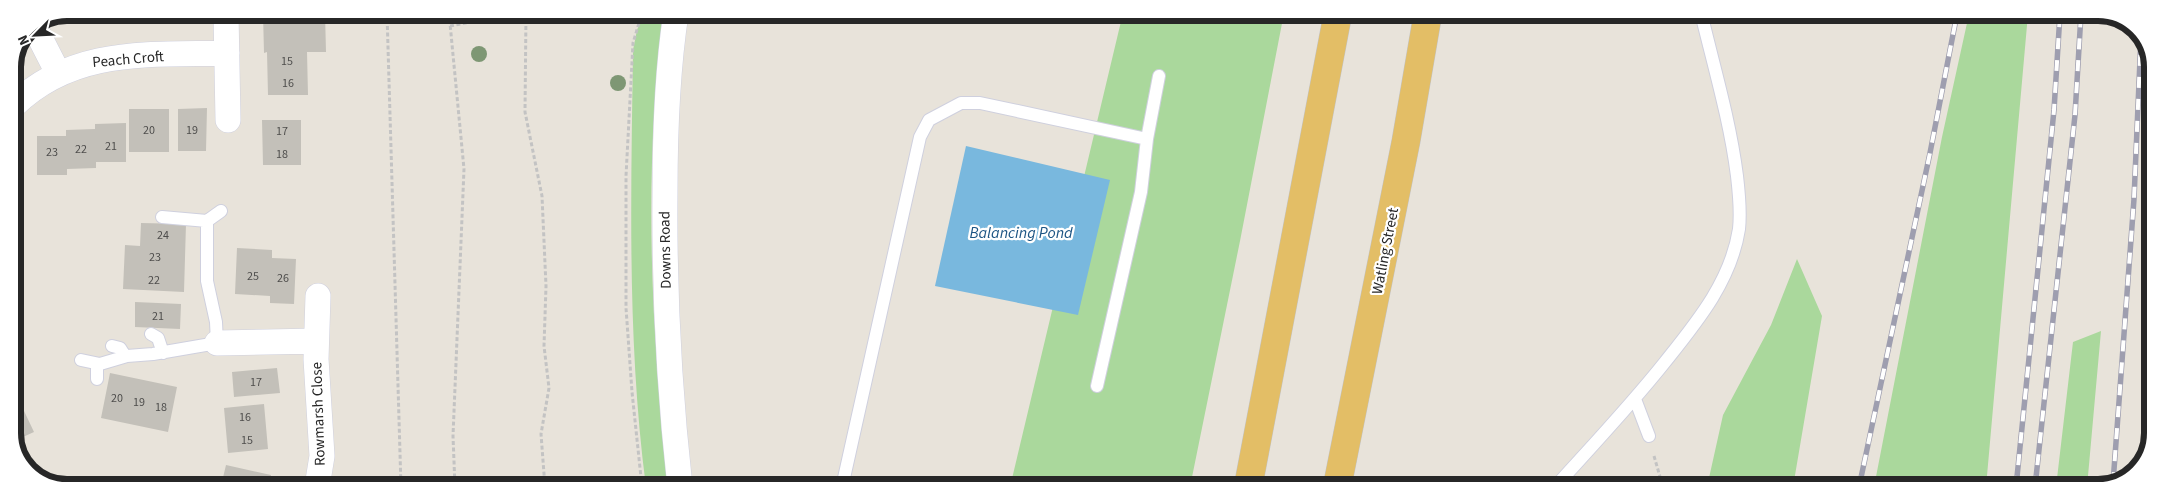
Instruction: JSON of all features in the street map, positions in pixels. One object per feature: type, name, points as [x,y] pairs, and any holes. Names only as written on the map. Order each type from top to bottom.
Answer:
[{"type":"highway","points":[[1250,479],[1336,21]]},
{"type":"highway","name":"Watling Street","points":[[1339,479],[1406,141],[1427,21]]},
{"type":"street","points":[[226,21],[228,120]]},
{"type":"street","name":"Downs Road","points":[[675,21],[666,105],[664,230],[668,357],[679,479]]},
{"type":"street","points":[[38,33],[58,73]]},
{"type":"street","name":"Peach Croft","points":[[21,99],[38,85],[58,73],[83,63],[114,57],[227,53]]},
{"type":"street","name":"Rowmarsh Close","points":[[318,296],[316,341],[322,456],[318,479]]},
{"type":"street","name":"Rowmarsh Close","points":[[217,343],[316,341]]},
{"type":"lane","points":[[1562,479],[1635,400],[1688,332],[1714,297],[1730,262],[1739,228],[1739,196],[1733,147],[1703,21]]},
{"type":"lane","points":[[1097,386],[1141,192],[1146,139],[1159,76]]},
{"type":"lane","points":[[844,479],[920,137],[929,120],[961,103],[980,103],[1146,139]]},
{"type":"lane","points":[[162,217],[207,221],[222,211]]},
{"type":"lane","points":[[82,360],[97,364],[125,356],[162,353],[217,343],[216,322],[207,281],[207,221]]},
{"type":"lane","points":[[151,334],[158,338],[162,353]]},
{"type":"lane","points":[[112,346],[120,348],[125,356]]},
{"type":"lane","points":[[97,364],[97,379]]},
{"type":"lane","points":[[1635,400],[1648,436]]},
{"type":"path","points":[[387,21],[401,479]]},
{"type":"path","points":[[450,21],[464,169],[453,436],[455,479]]},
{"type":"path","points":[[450,26],[475,21]]},
{"type":"path","points":[[526,21],[525,112],[542,196],[546,286],[544,346],[549,388],[541,434],[544,479]]},
{"type":"path","points":[[640,21],[633,43],[626,176],[626,308],[641,479]]},
{"type":"path","points":[[1648,436],[1661,479]]},
{"type":"green space","points":[[641,21],[664,21],[653,131],[651,190],[654,309],[668,479],[645,479],[636,378],[633,323],[632,159],[633,50]]},
{"type":"green space","points":[[1121,21],[1282,21],[1192,479],[1012,479]]},
{"type":"green space","points":[[1967,21],[2027,21],[1987,479],[1876,479],[1942,137]]},
{"type":"green space","points":[[1797,259],[1822,316],[1794,479],[1709,479],[1723,415],[1771,325]]},
{"type":"green space","points":[[2101,331],[2088,479],[2057,479],[2073,342]]},
{"type":"water","name":"Balancing Pond","points":[[966,146],[1110,180],[1078,315],[935,286]]},
{"type":"building","points":[[263,21],[325,21],[326,52],[307,52],[308,95],[268,95],[267,52],[264,53]]},
{"type":"building","points":[[207,108],[206,151],[178,151],[178,109]]},
{"type":"building","points":[[129,109],[169,109],[169,152],[129,152]]},
{"type":"building","points":[[262,120],[301,120],[301,165],[263,165]]},
{"type":"building","points":[[126,123],[126,162],[96,162],[96,168],[67,169],[67,175],[37,175],[37,136],[66,136],[66,130],[95,129],[95,124]]},
{"type":"building","points":[[141,223],[186,224],[184,292],[123,289],[125,245],[140,246]]},
{"type":"building","points":[[237,248],[272,250],[272,258],[296,259],[294,304],[270,303],[270,296],[235,294]]},
{"type":"building","points":[[135,302],[181,304],[180,329],[135,327]]},
{"type":"building","points":[[277,368],[280,393],[234,397],[232,372]]},
{"type":"building","points":[[110,373],[177,387],[168,432],[101,418]]},
{"type":"building","points":[[264,404],[268,449],[228,453],[224,408]]},
{"type":"building","points":[[21,405],[34,432],[21,438]]},
{"type":"building","points":[[226,465],[271,475],[270,479],[223,479]]},
{"type":"railway","points":[[1861,479],[1930,153],[1956,21]]},
{"type":"railway","points":[[2017,479],[2054,110],[2060,21]]},
{"type":"railway","points":[[2036,479],[2075,115],[2081,21]]},
{"type":"railway","points":[[2114,476],[2134,199],[2140,50]]}]
